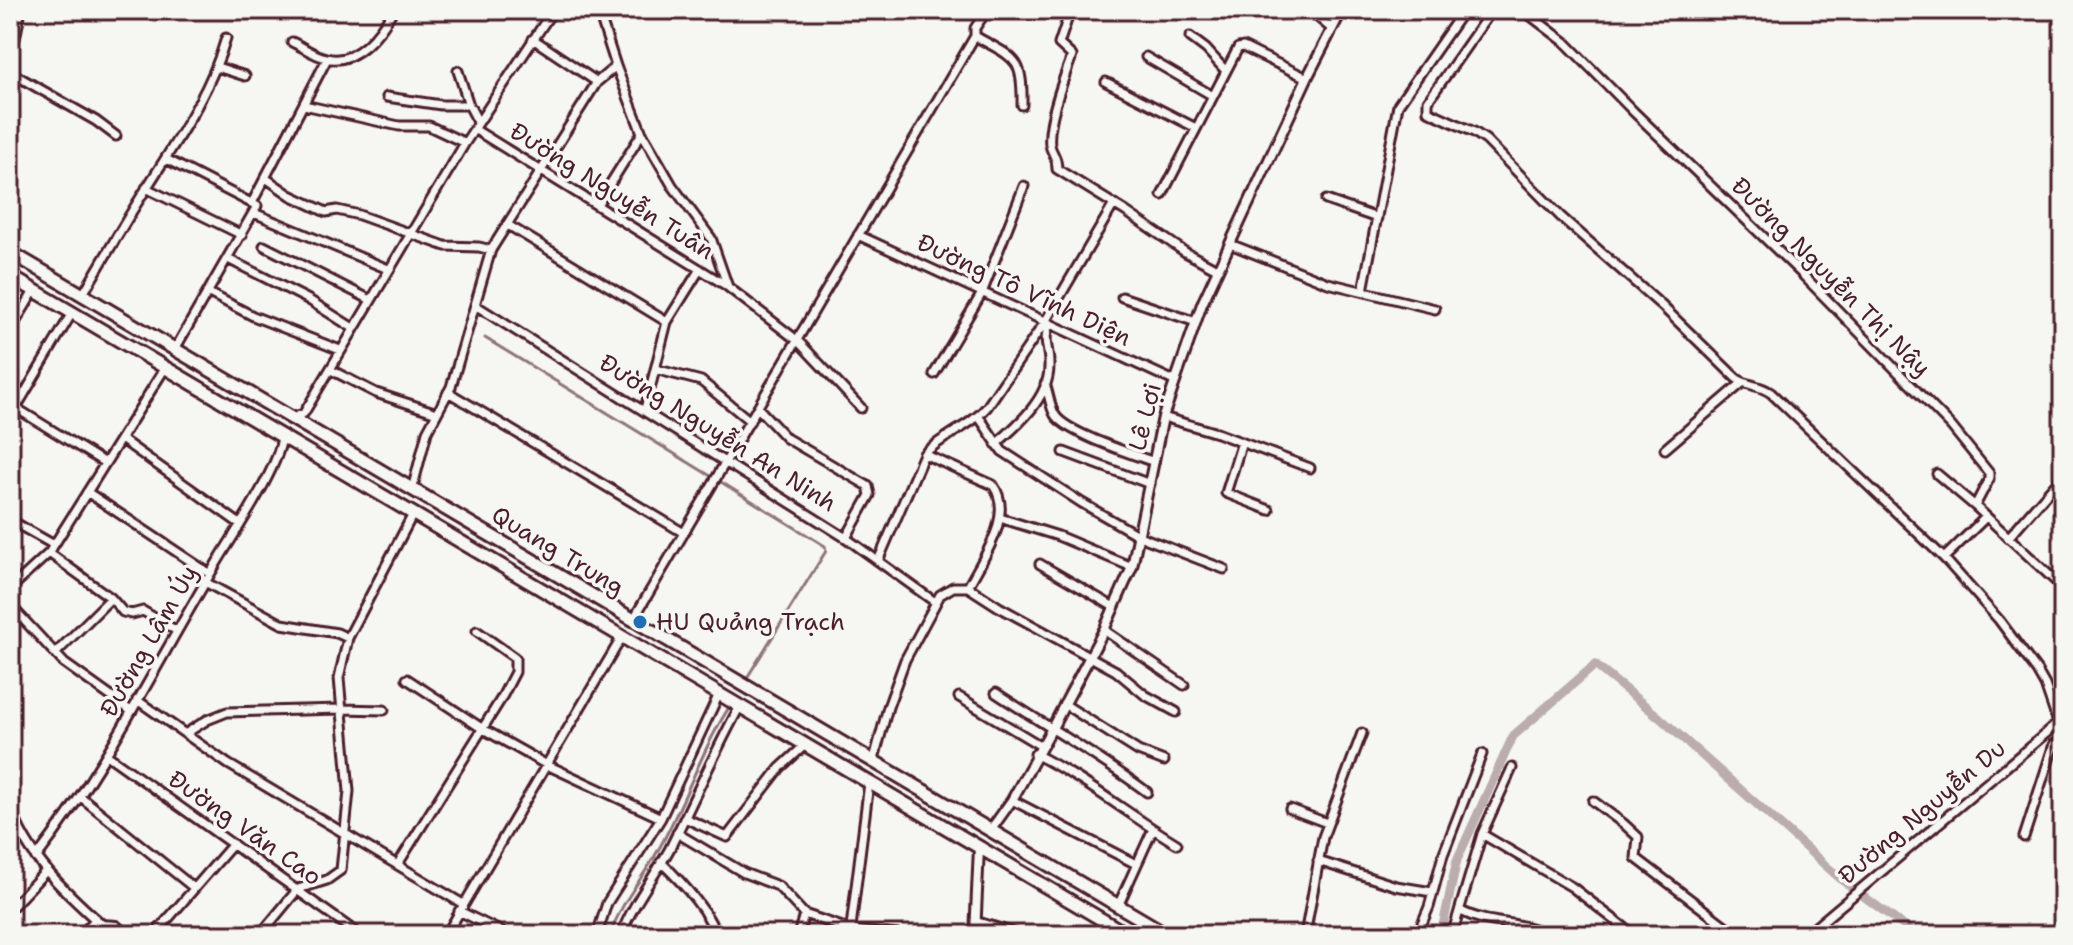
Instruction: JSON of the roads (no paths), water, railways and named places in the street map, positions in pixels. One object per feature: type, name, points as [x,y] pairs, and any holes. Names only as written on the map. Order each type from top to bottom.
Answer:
[{"type":"highway","name":"Quang Trung","points":[[10,252],[1168,935]]},
{"type":"highway","name":"Quang Trung","points":[[10,276],[1128,935]]},
{"type":"highway","points":[[72,313],[83,294]]},
{"type":"highway","points":[[282,436],[292,419]]},
{"type":"highway","points":[[622,637],[633,620]]},
{"type":"highway","points":[[716,692],[723,673]]},
{"type":"highway","points":[[756,716],[767,699]]},
{"type":"highway","points":[[805,745],[815,728]]},
{"type":"highway","points":[[979,848],[990,831]]},
{"type":"street","points":[[10,63],[21,10]]},
{"type":"street","points":[[292,42],[327,59],[348,56],[365,48],[393,10]]},
{"type":"street","points":[[292,419],[304,413],[409,233],[553,10]]},
{"type":"street","points":[[598,10],[642,133],[672,185],[711,238],[728,287]]},
{"type":"street","points":[[633,620],[975,36],[975,28],[987,10]]},
{"type":"street","points":[[1056,10],[1068,17],[1059,44],[1072,56],[1058,98],[1051,147],[1059,172],[1217,269]]},
{"type":"street","points":[[1309,10],[1332,29]]},
{"type":"street","name":"Lê Lợi","points":[[990,831],[1012,800],[1051,730],[1104,630],[1132,567],[1163,417],[1196,322],[1217,269],[1342,10]]},
{"type":"street","points":[[1363,291],[1398,105],[1464,10]]},
{"type":"street","points":[[1492,10],[1428,101],[1428,111],[1486,140],[1561,217],[1673,316],[1742,383],[1758,385],[1771,393],[1944,558],[1999,620],[2033,665],[2060,721]]},
{"type":"street","name":"Đường Nguyễn Thị Nậy","points":[[1523,10],[1565,42],[1801,273],[1951,426],[1989,473],[1975,506]]},
{"type":"street","points":[[975,36],[1016,61],[1023,78],[1022,105]]},
{"type":"street","points":[[1190,37],[1225,70]]},
{"type":"street","points":[[83,294],[166,159],[217,67],[226,38]]},
{"type":"street","points":[[533,39],[597,82]]},
{"type":"street","points":[[1162,195],[1225,70],[1240,47],[1307,78]]},
{"type":"street","points":[[1146,57],[1213,96]]},
{"type":"street","points":[[252,203],[327,59]]},
{"type":"street","points":[[412,490],[427,432],[448,392],[491,250],[597,82],[616,66]]},
{"type":"street","points":[[217,67],[245,76]]},
{"type":"street","points":[[458,71],[476,126]]},
{"type":"street","points":[[10,72],[96,121],[116,136]]},
{"type":"street","points":[[1106,82],[1196,128]]},
{"type":"street","points":[[387,97],[441,105],[469,105]]},
{"type":"street","points":[[304,105],[399,126],[429,126],[465,143]]},
{"type":"street","name":"Đường Nguyễn Tuân","points":[[476,126],[539,170],[728,287],[798,341],[861,408]]},
{"type":"street","points":[[597,205],[642,133]]},
{"type":"street","points":[[166,159],[257,206],[175,349]]},
{"type":"street","points":[[267,179],[290,195],[326,212],[348,212],[445,246],[491,250]]},
{"type":"street","points":[[934,374],[982,293],[1024,186]]},
{"type":"street","points":[[146,188],[242,235]]},
{"type":"street","points":[[1326,200],[1377,218]]},
{"type":"street","points":[[878,561],[924,454],[937,442],[979,417],[1047,323],[1114,204]]},
{"type":"street","points":[[254,213],[388,269]]},
{"type":"street","points":[[508,225],[667,322]]},
{"type":"street","name":"Đường Tô Vĩnh Diện","points":[[858,235],[1174,381]]},
{"type":"street","points":[[1230,244],[1311,277],[1435,309]]},
{"type":"street","points":[[264,246],[371,300]]},
{"type":"street","points":[[228,259],[309,300],[353,328]]},
{"type":"street","points":[[645,409],[667,322],[700,269]]},
{"type":"street","points":[[10,331],[34,291]]},
{"type":"street","points":[[207,292],[253,316],[340,350]]},
{"type":"street","points":[[1122,297],[1196,322]]},
{"type":"street","name":"Đường Nguyễn An Ninh","points":[[475,305],[846,538],[935,602]]},
{"type":"street","points":[[10,418],[72,313]]},
{"type":"street","points":[[996,444],[1029,411],[1045,384],[1050,365],[1044,339],[1047,323]]},
{"type":"street","points":[[10,589],[51,549],[165,368]]},
{"type":"street","points":[[655,369],[701,381],[750,421]]},
{"type":"street","points":[[331,370],[376,393],[437,413]]},
{"type":"street","points":[[1665,449],[1742,383]]},
{"type":"street","points":[[1045,384],[1054,415],[1063,423],[1101,442],[1154,462]]},
{"type":"street","points":[[448,392],[684,533]]},
{"type":"street","points":[[16,408],[105,463]]},
{"type":"street","points":[[758,408],[786,438],[868,486],[870,495],[846,538]]},
{"type":"street","points":[[979,417],[996,444],[1011,458],[1139,536],[1224,569]]},
{"type":"street","points":[[1163,417],[1310,468]]},
{"type":"street","name":"Đường Lâm Úy","points":[[36,858],[81,797],[107,755],[281,450],[282,436]]},
{"type":"street","points":[[121,439],[240,524]]},
{"type":"street","points":[[1242,442],[1226,493],[1269,510]]},
{"type":"street","points":[[1064,452],[1150,484]]},
{"type":"street","points":[[924,454],[993,485],[998,492],[1000,518],[968,587]]},
{"type":"street","points":[[1937,474],[2063,588]]},
{"type":"street","points":[[2008,538],[2063,475]]},
{"type":"street","points":[[87,492],[207,578],[282,624],[337,633],[348,638]]},
{"type":"street","points":[[264,934],[298,889],[338,874],[343,865],[349,791],[339,678],[348,638],[413,514]]},
{"type":"street","points":[[1944,558],[1986,517]]},
{"type":"street","points":[[1000,518],[1045,531],[1132,567]]},
{"type":"street","points":[[10,520],[51,549],[111,598],[123,612],[132,614],[143,611],[177,631]]},
{"type":"street","points":[[1040,564],[1114,607]]},
{"type":"street","points":[[873,763],[901,667],[935,602],[947,589],[968,587],[1116,671],[1158,704],[1176,712]]},
{"type":"street","points":[[56,653],[111,598]]},
{"type":"street","points":[[10,605],[64,663],[131,711]]},
{"type":"street","points":[[1104,630],[1184,685]]},
{"type":"street","points":[[398,864],[515,672],[515,658],[477,631]]},
{"type":"street","points":[[446,935],[622,637]]},
{"type":"street","points":[[407,679],[483,729],[547,765],[661,818]]},
{"type":"street","points":[[597,935],[613,893],[661,818],[716,692]]},
{"type":"street","points":[[996,693],[1051,730],[1090,751],[1147,792]]},
{"type":"street","points":[[959,697],[1177,844]]},
{"type":"street","points":[[137,700],[228,764],[398,864],[461,908],[508,935]]},
{"type":"street","points":[[1064,704],[1138,751],[1164,761]]},
{"type":"street","points":[[621,935],[633,905],[677,833],[700,781],[740,706]]},
{"type":"street","points":[[185,734],[227,712],[384,710]]},
{"type":"street","name":"Đường Nguyễn Du","points":[[1806,935],[2060,721]]},
{"type":"street","points":[[1305,935],[1327,823],[1362,733]]},
{"type":"street","points":[[2045,735],[2063,750]]},
{"type":"street","points":[[2024,837],[2054,744]]},
{"type":"street","points":[[685,818],[727,837],[780,768],[805,745]]},
{"type":"street","points":[[1417,935],[1482,754]]},
{"type":"street","name":"Đường Văn Cao","points":[[107,755],[298,889],[354,933]]},
{"type":"street","points":[[1452,935],[1482,834],[1512,768]]},
{"type":"street","points":[[851,932],[869,783]]},
{"type":"street","points":[[81,797],[194,888]]},
{"type":"street","points":[[1012,800],[1136,864]]},
{"type":"street","points":[[1593,801],[1638,837],[1636,858],[1737,935]]},
{"type":"street","points":[[10,807],[36,858],[64,891],[99,922],[104,935]]},
{"type":"street","points":[[1290,809],[1327,823]]},
{"type":"street","points":[[1118,906],[1153,829]]},
{"type":"street","points":[[677,833],[744,873],[778,886],[804,914],[851,932],[898,935]]},
{"type":"street","points":[[1482,834],[1572,887],[1634,935]]},
{"type":"street","points":[[154,935],[233,844]]},
{"type":"street","points":[[975,935],[979,848]]},
{"type":"street","points":[[1318,861],[1396,886],[1432,892]]},
{"type":"street","points":[[661,862],[697,903],[717,935]]},
{"type":"street","points":[[10,909],[46,871]]},
{"type":"street","points":[[1461,911],[1485,921],[1531,926],[1549,935]]},
{"type":"street","points":[[798,935],[804,914]]},
{"type":"street","points":[[81,935],[99,922],[116,926],[126,935]]},
{"type":"street","points":[[978,922],[1021,935]]},
{"type":"street","points":[[657,935],[668,929]]},
{"type":"waterway","points":[[485,338],[709,475]]},
{"type":"waterway","points":[[721,482],[825,546],[826,551],[745,681]]},
{"type":"waterway","points":[[1441,935],[1457,860],[1513,736],[1595,665],[1659,717],[1843,881],[1916,935]]},
{"type":"waterway","points":[[610,935],[625,902],[666,836],[728,709]]},
{"type":"place","name":"HU Quảng Trạch","points":[[640,622]]}]
